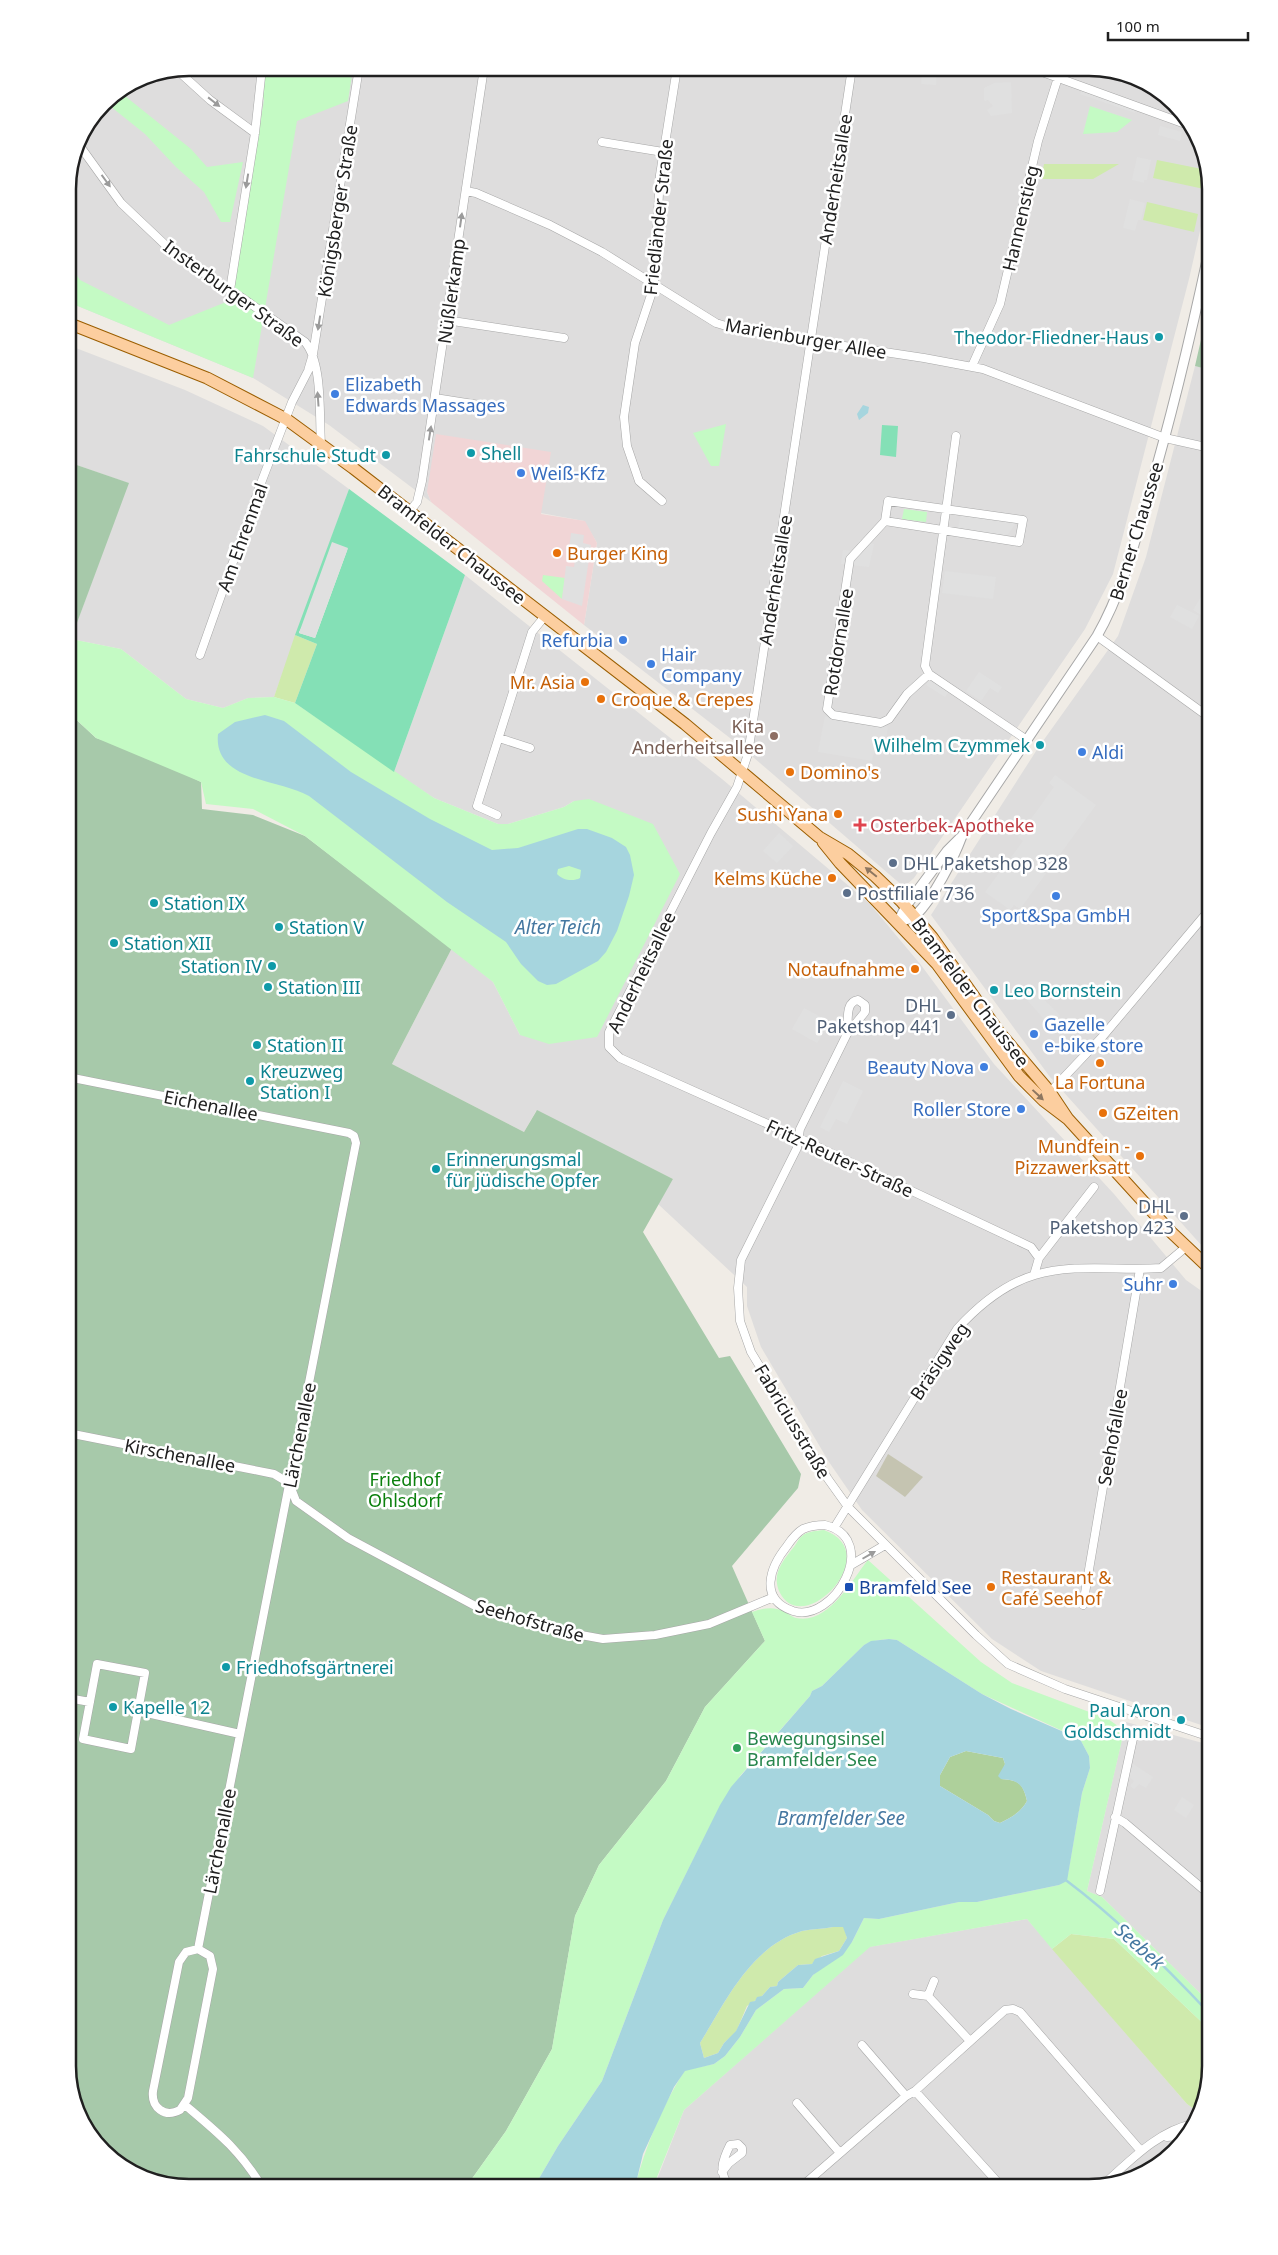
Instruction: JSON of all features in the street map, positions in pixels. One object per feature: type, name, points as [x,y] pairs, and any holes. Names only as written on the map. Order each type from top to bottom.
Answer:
[{"type":"main road","name":"Bramfelder Chaussee","points":[[76,326],[206,378],[286,419],[410,511],[685,724],[819,837],[848,854],[885,884],[915,917],[999,1032],[1050,1092],[1068,1118],[1202,1262]]},
{"type":"main road","name":"Bramfelder Chaussee","points":[[819,837],[840,863],[938,964],[1019,1076],[1043,1100],[1068,1118]]},
{"type":"street","points":[[184,76],[210,100],[255,133]]},
{"type":"street","points":[[230,290],[255,133],[261,76]]},
{"type":"street","name":"Königsberger Straße","points":[[286,419],[308,371],[313,354],[358,76]]},
{"type":"street","name":"Nüßlerkamp","points":[[410,511],[418,502],[422,481],[483,76]]},
{"type":"street","name":"Friedländer Straße","points":[[662,501],[639,481],[630,454],[625,426],[625,405],[633,350],[654,286],[658,196],[676,76]]},
{"type":"street","name":"Anderheitsallee","points":[[620,1058],[609,1048],[609,1032],[711,833],[737,787],[748,754],[851,76]]},
{"type":"street","points":[[1053,76],[1179,122]]},
{"type":"street","name":"Hannenstieg","points":[[972,366],[1000,304],[1038,141],[1058,78]]},
{"type":"street","points":[[602,142],[664,152]]},
{"type":"street","name":"Insterburger Straße","points":[[83,151],[121,203],[177,256],[305,342],[313,354]]},
{"type":"street","name":"Marienburger Allee","points":[[466,190],[577,238],[716,323],[739,330],[972,366],[1013,379],[1165,438],[1202,446]]},
{"type":"street","name":"Berner Chaussee","points":[[898,922],[906,906],[947,851],[962,836],[1097,636],[1123,583],[1165,438],[1202,280]]},
{"type":"street","points":[[446,320],[564,338]]},
{"type":"street","name":"Königsberger Straße","points":[[313,354],[321,444]]},
{"type":"street","points":[[435,398],[492,407]]},
{"type":"street","name":"Am Ehrenmal","points":[[200,655],[286,419]]},
{"type":"street","points":[[956,436],[925,666],[928,674],[1027,740]]},
{"type":"street","name":"Rotdornallee","points":[[885,521],[1019,542],[1023,520],[888,501],[885,521],[850,559],[827,709],[832,715],[881,723],[889,719],[907,694],[928,674]]},
{"type":"street","points":[[497,815],[477,806],[532,632],[545,616]]},
{"type":"street","points":[[1097,636],[1202,712]]},
{"type":"street","points":[[498,738],[530,748]]},
{"type":"street","name":"Berner Chaussee","points":[[915,917],[954,856],[962,836]]},
{"type":"street","points":[[898,922],[915,917]]},
{"type":"street","points":[[1050,1092],[1103,1036],[1202,918]]},
{"type":"street","name":"Fabriciusstraße","points":[[847,1034],[800,1129],[798,1148],[741,1260],[738,1288],[740,1321],[751,1352],[828,1480],[848,1507],[1008,1664],[1036,1678],[1100,1701],[1202,1733]]},
{"type":"street","name":"Fritz-Reuter-Straße","points":[[620,1058],[799,1138],[1032,1247],[1039,1258]]},
{"type":"street","name":"Eichenallee","points":[[76,1079],[349,1133],[354,1136]]},
{"type":"street","name":"Lärchenallee","points":[[198,1949],[356,1143],[354,1136]]},
{"type":"street","points":[[1034,1275],[1039,1258],[1094,1187]]},
{"type":"street","name":"Bräsigweg","points":[[834,1528],[957,1329],[979,1305],[1034,1275],[1067,1269],[1161,1268],[1186,1247]]},
{"type":"street","name":"Seehofallee","points":[[1083,1605],[1140,1269]]},
{"type":"street","name":"Kirschenallee","points":[[76,1434],[274,1474],[289,1483]]},
{"type":"street","name":"Seehofstraße","points":[[289,1483],[296,1501],[348,1538],[479,1608],[559,1631],[603,1638],[654,1636],[709,1624],[774,1597]]},
{"type":"street","points":[[825,1525],[834,1528],[849,1544],[852,1553],[848,1576],[827,1602],[813,1610],[795,1611],[780,1604],[774,1597],[770,1584],[773,1567],[794,1536],[802,1530],[813,1526],[825,1525]]},
{"type":"street","points":[[851,1565],[885,1545]]},
{"type":"street","points":[[97,1664],[145,1673],[131,1749],[83,1740],[90,1702],[97,1664]]},
{"type":"street","points":[[76,1699],[90,1702]]},
{"type":"street","points":[[138,1711],[240,1734]]},
{"type":"street","points":[[1100,1890],[1134,1734]]},
{"type":"street","points":[[1115,1817],[1125,1822],[1202,1888]]},
{"type":"street","points":[[198,1949],[210,1956],[213,1969],[185,2105],[177,2112],[168,2114],[158,2110],[152,2097],[179,1962],[186,1952],[198,1949]]},
{"type":"street","points":[[928,1996],[934,1981]]},
{"type":"street","points":[[913,1994],[928,1996],[970,2041]]},
{"type":"street","points":[[811,2179],[906,2096],[915,2091],[1005,2010],[1013,2009],[1020,2012],[1142,2151]]},
{"type":"street","points":[[862,2045],[906,2096]]},
{"type":"street","points":[[915,2091],[994,2179]]},
{"type":"street","points":[[797,2103],[840,2153]]},
{"type":"street","points":[[185,2105],[228,2141],[257,2179]]},
{"type":"street","points":[[1113,2177],[1160,2138],[1184,2126]]},
{"type":"street","points":[[1160,2138],[1178,2136]]},
{"type":"street","points":[[722,2172],[724,2179]]},
{"type":"shaded area","points":[[181,76],[1097,76],[1125,82],[1139,88],[1169,109],[1187,133],[1200,167],[1202,222],[1113,574],[1085,629],[914,878],[904,887],[739,745],[584,625],[597,543],[584,521],[427,492],[431,502],[329,425],[253,378],[76,305],[76,181],[85,146],[95,126],[109,109],[133,91],[160,80]]},
{"type":"shaded area","points":[[922,76],[937,76],[936,85],[921,84]]},
{"type":"shaded area","points":[[1011,82],[1012,113],[991,116],[987,110],[993,106],[988,100],[984,100],[984,88],[994,83]]},
{"type":"shaded area","points":[[1082,90],[1136,110],[1135,113],[1080,94]]},
{"type":"shaded area","points":[[1160,126],[1182,132],[1180,141],[1158,135]]},
{"type":"shaded area","points":[[1137,157],[1151,160],[1147,180],[1144,180],[1144,183],[1132,180]]},
{"type":"shaded area","points":[[1130,199],[1145,203],[1141,220],[1138,220],[1135,231],[1123,228]]},
{"type":"shaded area","points":[[76,348],[185,390],[263,426],[349,489],[274,697],[248,698],[223,708],[186,699],[121,649],[76,640],[76,625],[128,483],[76,465]]},
{"type":"shaded area","points":[[1195,366],[1202,368],[1202,1246],[1050,1077],[931,915],[1038,748],[1118,636],[1146,557]]},
{"type":"shaded area","points":[[436,434],[551,452],[541,514],[585,521],[597,543],[584,625],[431,502],[427,492]]},
{"type":"shaded area","points":[[961,514],[1016,523],[1006,537],[958,529]]},
{"type":"shaded area","points":[[571,533],[584,535],[583,543],[591,545],[582,606],[562,599],[566,566],[574,567],[576,551],[569,549]]},
{"type":"shaded area","points":[[859,540],[874,544],[869,567],[841,564],[843,550],[856,551]]},
{"type":"shaded area","points":[[332,542],[348,548],[315,638],[299,633]]},
{"type":"shaded area","points":[[945,571],[996,577],[993,599],[942,593]]},
{"type":"shaded area","points":[[465,575],[722,779],[869,903],[921,965],[994,1064],[1114,1194],[1186,1280],[1202,1291],[1202,1725],[1041,1671],[992,1639],[862,1510],[829,1462],[761,1347],[747,1306],[747,1287],[658,1204],[673,1179],[536,1111],[524,1132],[392,1064],[452,948],[493,982],[520,1035],[574,801],[564,807],[508,824],[498,824],[434,798],[394,772]]},
{"type":"shaded area","points":[[1202,595],[1202,616],[1193,610]]},
{"type":"shaded area","points":[[1177,605],[1199,616],[1192,629],[1170,617]]},
{"type":"shaded area","points":[[979,672],[1002,687],[998,693],[990,688],[981,701],[966,691]]},
{"type":"shaded area","points":[[930,679],[949,691],[945,697],[926,685]]},
{"type":"shaded area","points":[[825,716],[888,727],[883,755],[874,753],[872,761],[818,752]]},
{"type":"shaded area","points":[[1055,775],[1096,805],[1020,909],[1014,905],[1010,910],[985,892],[1023,841],[1018,837],[1054,787],[1049,783]]},
{"type":"shaded area","points":[[779,833],[793,846],[777,863],[763,851]]},
{"type":"shaded area","points":[[1036,992],[1060,1015],[1050,1026],[1028,1001]]},
{"type":"shaded area","points":[[804,1008],[830,1022],[817,1043],[792,1029]]},
{"type":"shaded area","points":[[843,1081],[863,1091],[847,1124],[836,1119],[829,1132],[820,1127]]},
{"type":"shaded area","points":[[888,1454],[923,1477],[905,1497],[876,1476]]},
{"type":"shaded area","points":[[1126,1722],[1202,1743],[1202,1995],[1102,1897],[1087,1891]]},
{"type":"shaded area","points":[[1133,1764],[1153,1777],[1146,1788],[1139,1784],[1134,1789],[1130,1786],[1134,1781],[1128,1776]]},
{"type":"shaded area","points":[[1182,1797],[1194,1805],[1186,1818],[1174,1810]]},
{"type":"shaded area","points":[[1027,1919],[1187,2104],[1193,2108],[1183,2129],[1169,2146],[1145,2164],[1118,2175],[1104,2178],[657,2179],[684,2110],[869,1947]]},
{"type":"green space","points":[[257,76],[352,76],[348,101],[297,121],[253,378],[76,305],[76,274],[80,280],[169,325],[231,300],[264,100]]},
{"type":"green space","points":[[125,96],[191,149],[207,167],[243,162],[230,222],[221,222],[204,192],[176,167],[145,134],[111,107]]},
{"type":"green space","points":[[1090,106],[1132,120],[1117,132],[1083,134]]},
{"type":"green space","points":[[1157,160],[1200,169],[1202,189],[1153,178]]},
{"type":"green space","points":[[1044,164],[1119,164],[1093,179],[1041,179]]},
{"type":"green space","points":[[1147,202],[1198,214],[1194,232],[1143,220]]},
{"type":"green space","points":[[1202,335],[1202,368],[1195,366]]},
{"type":"green space","points":[[726,424],[719,466],[711,466],[693,433]]},
{"type":"green space","points":[[882,425],[898,426],[896,457],[880,455]]},
{"type":"green space","points":[[76,465],[129,483],[76,626]]},
{"type":"green space","points":[[349,489],[465,575],[394,772],[295,703],[317,644],[295,635]],"holes":[[[348,548],[315,638],[299,632]]]},
{"type":"green space","points":[[904,509],[927,512],[926,522],[902,519]]},
{"type":"green space","points":[[543,575],[565,578],[562,599],[542,581]]},
{"type":"green space","points":[[295,635],[317,644],[295,703],[274,697]]},
{"type":"green space","points":[[76,640],[121,649],[186,699],[223,708],[248,698],[274,697],[295,703],[434,798],[498,824],[508,824],[564,807],[574,801],[589,799],[653,824],[680,874],[597,1037],[549,1044],[520,1035],[493,982],[305,836],[253,809],[206,804],[201,782],[96,738],[76,719]]},
{"type":"green space","name":"Friedhof Ohlsdorf","points":[[76,719],[96,738],[143,753],[201,782],[202,809],[253,815],[305,836],[452,948],[392,1064],[524,1132],[537,1110],[673,1179],[643,1232],[719,1358],[730,1356],[801,1474],[798,1488],[732,1566],[765,1641],[705,1707],[666,1781],[599,1865],[575,1916],[552,2049],[506,2131],[472,2179],[181,2179],[146,2170],[133,2164],[109,2146],[91,2122],[80,2095],[76,2066]]},
{"type":"green space","points":[[824,1530],[841,1541],[847,1556],[844,1572],[834,1587],[821,1599],[806,1606],[791,1604],[780,1593],[777,1580],[779,1569],[785,1558],[804,1534]]},
{"type":"green space","points":[[868,1560],[981,1662],[1012,1683],[1108,1719],[1118,1726],[1122,1740],[1087,1891],[1102,1897],[1202,1995],[1202,2022],[1114,1939],[1071,1934],[1052,1949],[1027,1919],[870,1947],[684,2110],[656,2179],[637,2179],[655,2127],[685,2070],[714,2064],[725,2056],[740,2037],[756,2010],[784,1989],[803,1988],[813,1975],[852,1942],[864,1918],[879,1919],[959,1902],[977,1902],[1059,1885],[1068,1874],[1082,1793],[1090,1768],[1089,1756],[1080,1739],[982,1694],[897,1640],[876,1641],[864,1645],[822,1686],[812,1691],[810,1696],[740,1776],[703,1840],[663,1920],[602,2081],[558,2146],[539,2179],[472,2179],[506,2131],[552,2049],[575,1916],[599,1865],[666,1781],[705,1707],[765,1641],[752,1612],[773,1608],[782,1610],[796,1618],[808,1618],[818,1615],[828,1608],[838,1600]]},
{"type":"green space","points":[[966,1751],[1003,1758],[1005,1764],[1001,1779],[1012,1780],[1024,1790],[1027,1801],[1022,1808],[1008,1819],[1000,1823],[994,1821],[988,1815],[940,1786],[940,1775],[950,1757]]},
{"type":"green space","points":[[844,1927],[847,1938],[839,1951],[822,1956],[812,1964],[798,1965],[778,1982],[777,1986],[770,1987],[762,1996],[747,2006],[736,2032],[724,2043],[718,2053],[704,2058],[700,2043],[730,1993],[754,1962],[784,1938],[802,1931]]},
{"type":"green space","points":[[1071,1934],[1114,1939],[1202,2022],[1201,2081],[1193,2108],[1187,2104],[1052,1949]]},
{"type":"water","points":[[863,405],[869,407],[868,413],[859,420],[857,414]]},
{"type":"water","name":"Alter Teich","points":[[265,715],[284,721],[351,772],[430,819],[492,850],[518,848],[578,829],[587,829],[612,838],[626,847],[630,855],[634,875],[617,931],[606,952],[598,961],[556,984],[547,985],[538,981],[521,964],[506,942],[447,902],[309,796],[297,790],[251,777],[226,762],[219,750],[218,734],[235,722]],"holes":[[[569,866],[581,870],[580,878],[574,880],[565,879],[557,874],[558,869]]]},
{"type":"water","name":"Bramfelder See","points":[[897,1640],[982,1694],[1011,1709],[1080,1739],[1089,1756],[1090,1768],[1082,1793],[1067,1881],[1059,1885],[977,1902],[959,1902],[879,1919],[864,1918],[843,1955],[813,1975],[803,1988],[784,1989],[756,2010],[740,2037],[725,2056],[714,2064],[685,2071],[674,2087],[643,2154],[637,2179],[539,2179],[558,2146],[602,2081],[663,1920],[720,1805],[731,1787],[810,1696],[812,1691],[822,1686],[864,1645],[871,1641]],"holes":[[[966,1751],[1003,1758],[1005,1764],[998,1776],[1001,1779],[1011,1780],[1019,1784],[1024,1790],[1027,1801],[1015,1814],[1000,1823],[940,1786],[940,1775],[950,1757]],[[843,1927],[847,1938],[839,1951],[815,1959],[812,1964],[798,1965],[778,1982],[777,1986],[770,1987],[762,1996],[750,2002],[736,2031],[724,2043],[718,2053],[704,2058],[700,2043],[730,1993],[754,1962],[784,1938],[802,1931]]]},
{"type":"waterway","name":"Seebek","points":[[1067,1881],[1142,1944],[1202,2006]]},
{"type":"place","name":"Theodor-Fliedner-Haus","points":[[1159,337]]},
{"type":"place","name":"Elizabeth Edwards Massages","points":[[335,394]]},
{"type":"place","name":"Shell","points":[[471,453]]},
{"type":"place","name":"Fahrschule Studt","points":[[386,455]]},
{"type":"place","name":"Weiß-Kfz","points":[[521,473]]},
{"type":"place","name":"Burger King","points":[[557,553]]},
{"type":"place","name":"Refurbia","points":[[623,640]]},
{"type":"place","name":"Hair Company","points":[[651,664]]},
{"type":"place","name":"Mr. Asia","points":[[585,682]]},
{"type":"place","name":"Croque & Crepes","points":[[601,699]]},
{"type":"place","name":"Kita Anderheitsallee","points":[[774,736]]},
{"type":"place","name":"Wilhelm Czymmek","points":[[1040,745]]},
{"type":"place","name":"Aldi","points":[[1082,752]]},
{"type":"place","name":"Domino's","points":[[790,772]]},
{"type":"place","name":"Sushi Yana","points":[[838,814]]},
{"type":"place","name":"Osterbek-Apotheke","points":[[860,825]]},
{"type":"place","name":"DHL Paketshop 328","points":[[893,863]]},
{"type":"place","name":"Kelms Küche","points":[[832,878]]},
{"type":"place","name":"Postfiliale 736","points":[[847,893]]},
{"type":"place","name":"Sport&Spa GmbH","points":[[1056,896]]},
{"type":"place","name":"Station IX","points":[[154,903]]},
{"type":"place","name":"Station V","points":[[279,927]]},
{"type":"place","name":"Station XII","points":[[114,943]]},
{"type":"place","name":"Station IV","points":[[272,966]]},
{"type":"place","name":"Notaufnahme","points":[[915,969]]},
{"type":"place","name":"Station III","points":[[268,987]]},
{"type":"place","name":"Leo Bornstein","points":[[994,990]]},
{"type":"place","name":"DHL Paketshop 441","points":[[951,1015]]},
{"type":"place","name":"Gazelle e-bike store","points":[[1034,1034]]},
{"type":"place","name":"Station II","points":[[257,1045]]},
{"type":"place","name":"La Fortuna","points":[[1100,1063]]},
{"type":"place","name":"Beauty Nova","points":[[984,1067]]},
{"type":"place","name":"Kreuzweg Station I","points":[[250,1081]]},
{"type":"place","name":"Roller Store","points":[[1021,1109]]},
{"type":"place","name":"GZeiten","points":[[1103,1113]]},
{"type":"place","name":"Mundfein - Pizzawerksatt","points":[[1140,1156]]},
{"type":"place","name":"Erinnerungsmal für jüdische Opfer","points":[[436,1169]]},
{"type":"place","name":"DHL Paketshop 423","points":[[1184,1216]]},
{"type":"place","name":"Suhr","points":[[1173,1284]]},
{"type":"place","name":"Bramfeld See","points":[[849,1587]]},
{"type":"place","name":"Restaurant & Café Seehof","points":[[991,1587]]},
{"type":"place","name":"Friedhofsgärtnerei","points":[[226,1667]]},
{"type":"place","name":"Kapelle 12","points":[[113,1707]]},
{"type":"place","name":"Paul Aron Goldschmidt","points":[[1181,1720]]},
{"type":"place","name":"Bewegungsinsel Bramfelder See","points":[[737,1748]]}]
